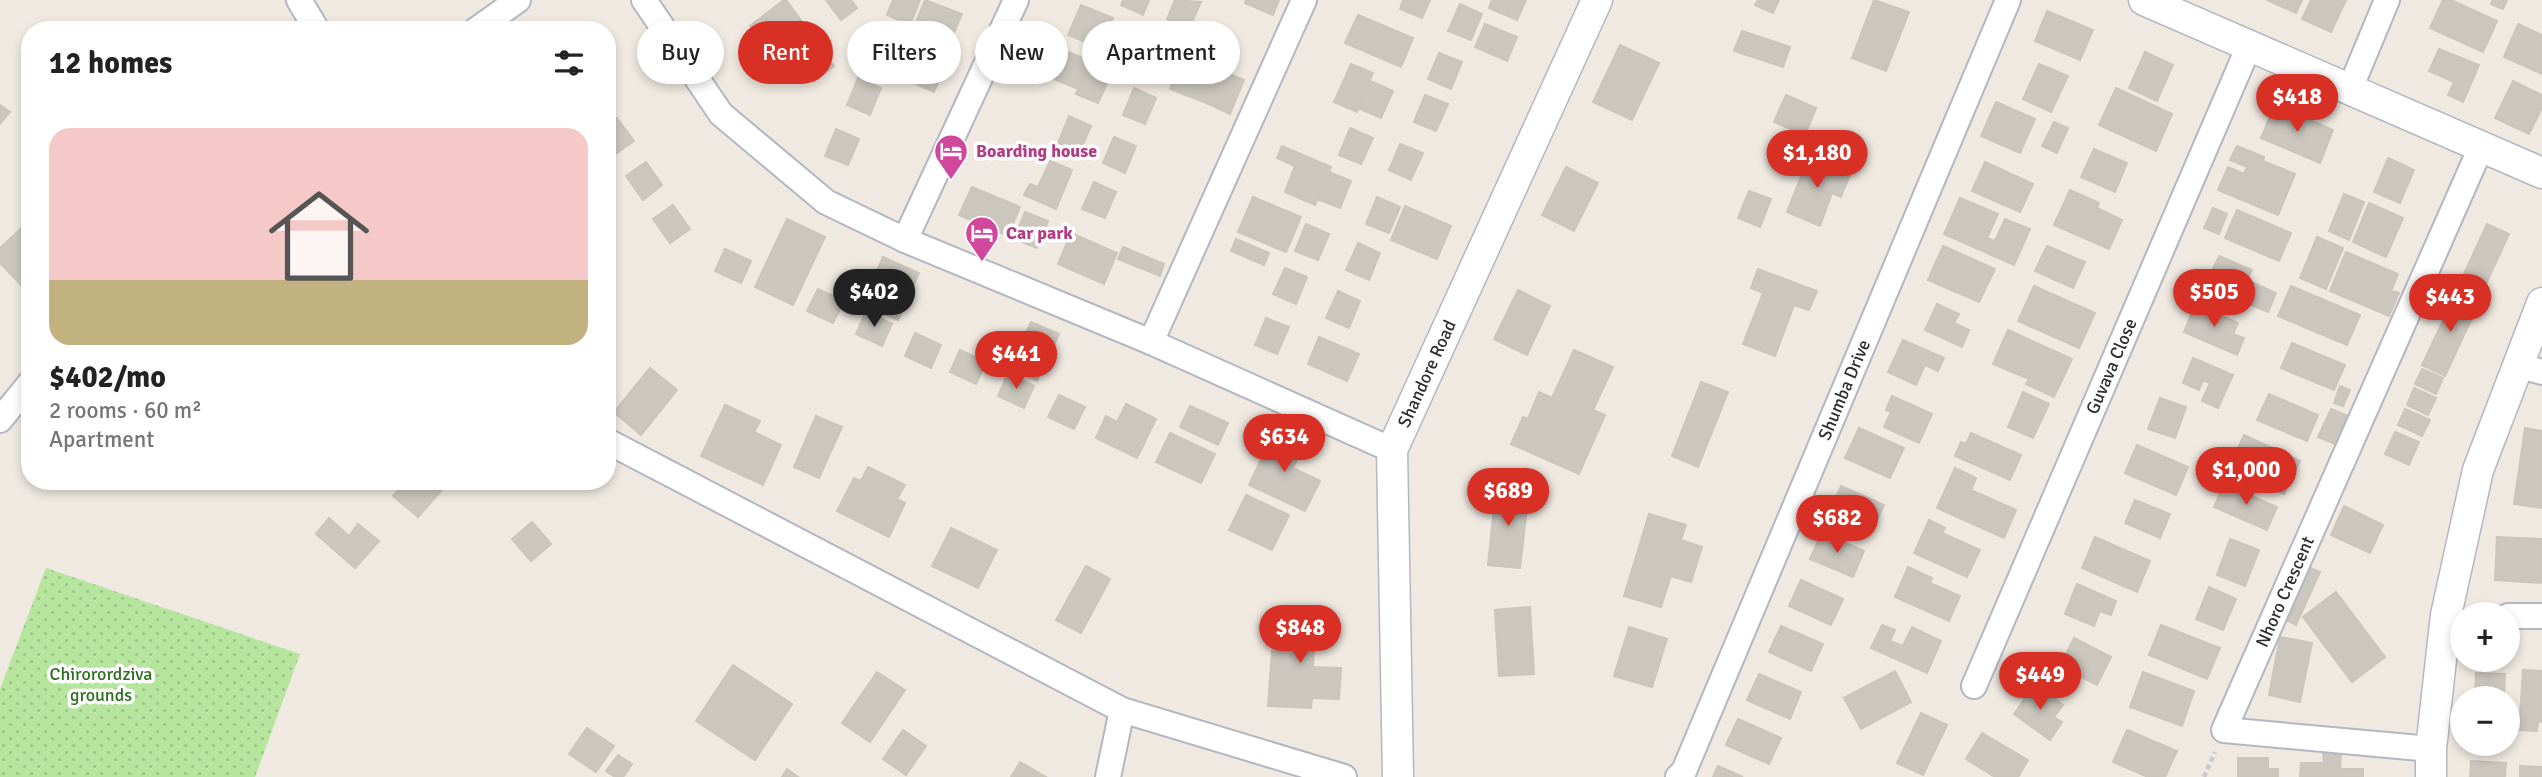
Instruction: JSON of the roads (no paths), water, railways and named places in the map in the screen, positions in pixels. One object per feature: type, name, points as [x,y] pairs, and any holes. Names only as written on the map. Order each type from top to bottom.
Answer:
[{"type":"street","points":[[299,0],[312,21]]},
{"type":"street","points":[[488,21],[518,0]]},
{"type":"street","points":[[644,0],[721,114],[826,202],[905,240],[1152,342],[1392,450]]},
{"type":"street","points":[[905,240],[1016,0]]},
{"type":"street","points":[[1152,342],[1304,0]]},
{"type":"street","name":"Shandore Road","points":[[1398,777],[1392,450],[1597,0]]},
{"type":"street","name":"Shumba Drive","points":[[1678,777],[1684,771],[2008,0]]},
{"type":"street","points":[[2144,0],[2542,173]]},
{"type":"street","points":[[2350,89],[2387,0]]},
{"type":"street","name":"Guvava Close","points":[[1974,686],[2249,46]]},
{"type":"street","name":"Nhoro Crescent","points":[[2431,763],[2224,730],[2481,147]]},
{"type":"street","points":[[2456,602],[2478,470],[2529,369],[2542,303]]},
{"type":"street","points":[[0,420],[21,394]]},
{"type":"street","points":[[616,446],[1122,710],[1344,777]]},
{"type":"street","points":[[2520,616],[2542,616]]},
{"type":"street","points":[[2431,763],[2450,641]]},
{"type":"street","points":[[1108,777],[1122,710]]},
{"type":"place","name":"Boarding house","points":[[951,181]]},
{"type":"place","name":"Car park","points":[[982,263]]},
{"type":"park label","name":"Chirorordziva grounds","points":[[101,684]]}]
